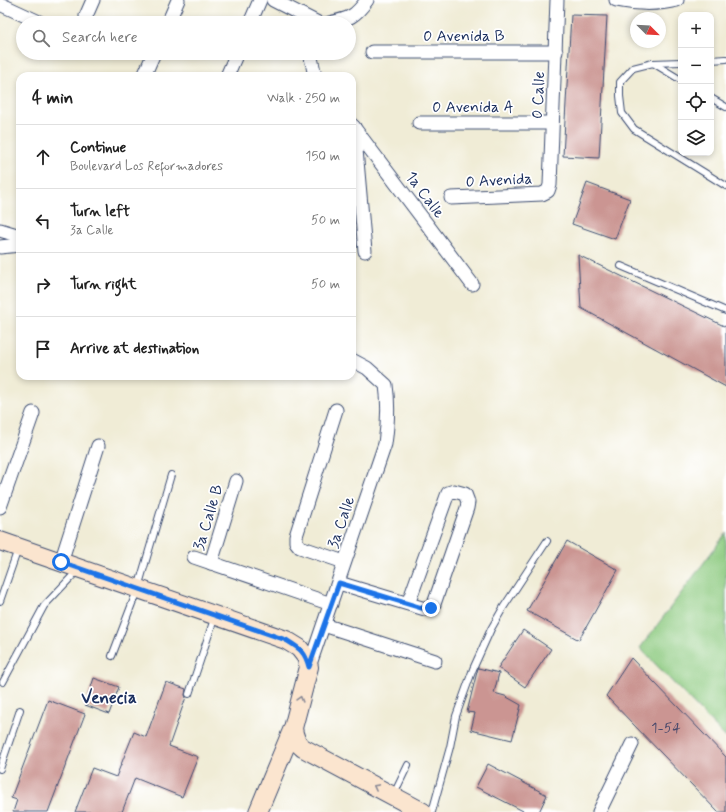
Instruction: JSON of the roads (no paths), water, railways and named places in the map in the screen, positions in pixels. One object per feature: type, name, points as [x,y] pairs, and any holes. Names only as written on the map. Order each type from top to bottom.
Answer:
[{"type":"main road","points":[[0,541],[286,640],[299,648],[306,657],[309,667],[293,728],[258,812]]},
{"type":"main road","points":[[293,728],[298,745],[423,812]]},
{"type":"main road","points":[[282,755],[290,751],[303,748]]},
{"type":"street","points":[[86,16],[93,0]]},
{"type":"street","points":[[171,16],[178,0]]},
{"type":"street","points":[[253,16],[260,0]]},
{"type":"street","points":[[273,0],[304,16]]},
{"type":"street","points":[[352,16],[358,13],[367,0]]},
{"type":"street","name":"0 Calle","points":[[548,191],[550,185],[557,0]]},
{"type":"street","points":[[616,0],[646,4],[666,3],[677,0]]},
{"type":"street","points":[[0,4],[26,16]]},
{"type":"street","name":"0 Avenida B","points":[[372,52],[556,52]]},
{"type":"street","points":[[146,72],[151,60]]},
{"type":"street","points":[[229,72],[234,60]]},
{"type":"street","points":[[312,60],[315,72]]},
{"type":"street","name":"0 Avenida A","points":[[419,123],[552,123]]},
{"type":"street","name":"1a Calle","points":[[356,130],[472,284]]},
{"type":"street","points":[[356,157],[365,251]]},
{"type":"street","name":"0 Avenida","points":[[451,198],[542,194],[548,191]]},
{"type":"street","points":[[0,230],[16,235]]},
{"type":"street","points":[[0,247],[16,245]]},
{"type":"street","name":"3a Calle","points":[[309,667],[339,583],[344,562],[385,444],[389,412],[386,385],[367,368],[356,362]]},
{"type":"street","points":[[336,410],[296,536],[296,542],[300,547],[344,562]]},
{"type":"street","points":[[0,507],[33,413]]},
{"type":"street","points":[[61,562],[98,446]]},
{"type":"street","name":"3a Calle B","points":[[211,563],[236,481]]},
{"type":"street","points":[[339,583],[408,604],[425,609],[431,608],[434,604],[467,508],[468,502],[465,494],[454,491],[448,493],[408,604]]},
{"type":"street","points":[[194,557],[331,604]]},
{"type":"street","points":[[324,625],[435,661]]},
{"type":"street","points":[[599,812],[632,744]]},
{"type":"lane","points":[[714,60],[726,59]]},
{"type":"lane","points":[[678,62],[653,63],[633,68],[620,82],[622,113],[634,129],[726,186]]},
{"type":"lane","points":[[653,63],[678,78]]},
{"type":"lane","points":[[714,100],[726,107]]},
{"type":"lane","points":[[621,266],[726,311]]},
{"type":"lane","points":[[112,656],[138,588],[171,475]]},
{"type":"lane","points":[[432,812],[450,747],[456,716],[473,669],[503,608],[547,541]]},
{"type":"lane","points":[[0,601],[18,547]]},
{"type":"lane","points":[[3,682],[44,606],[79,569]]},
{"type":"lane","points":[[189,694],[215,615]]},
{"type":"lane","points":[[0,769],[20,710]]},
{"type":"lane","points":[[393,796],[408,765]]},
{"type":"district","name":"Venecia","points":[[109,697]]}]
